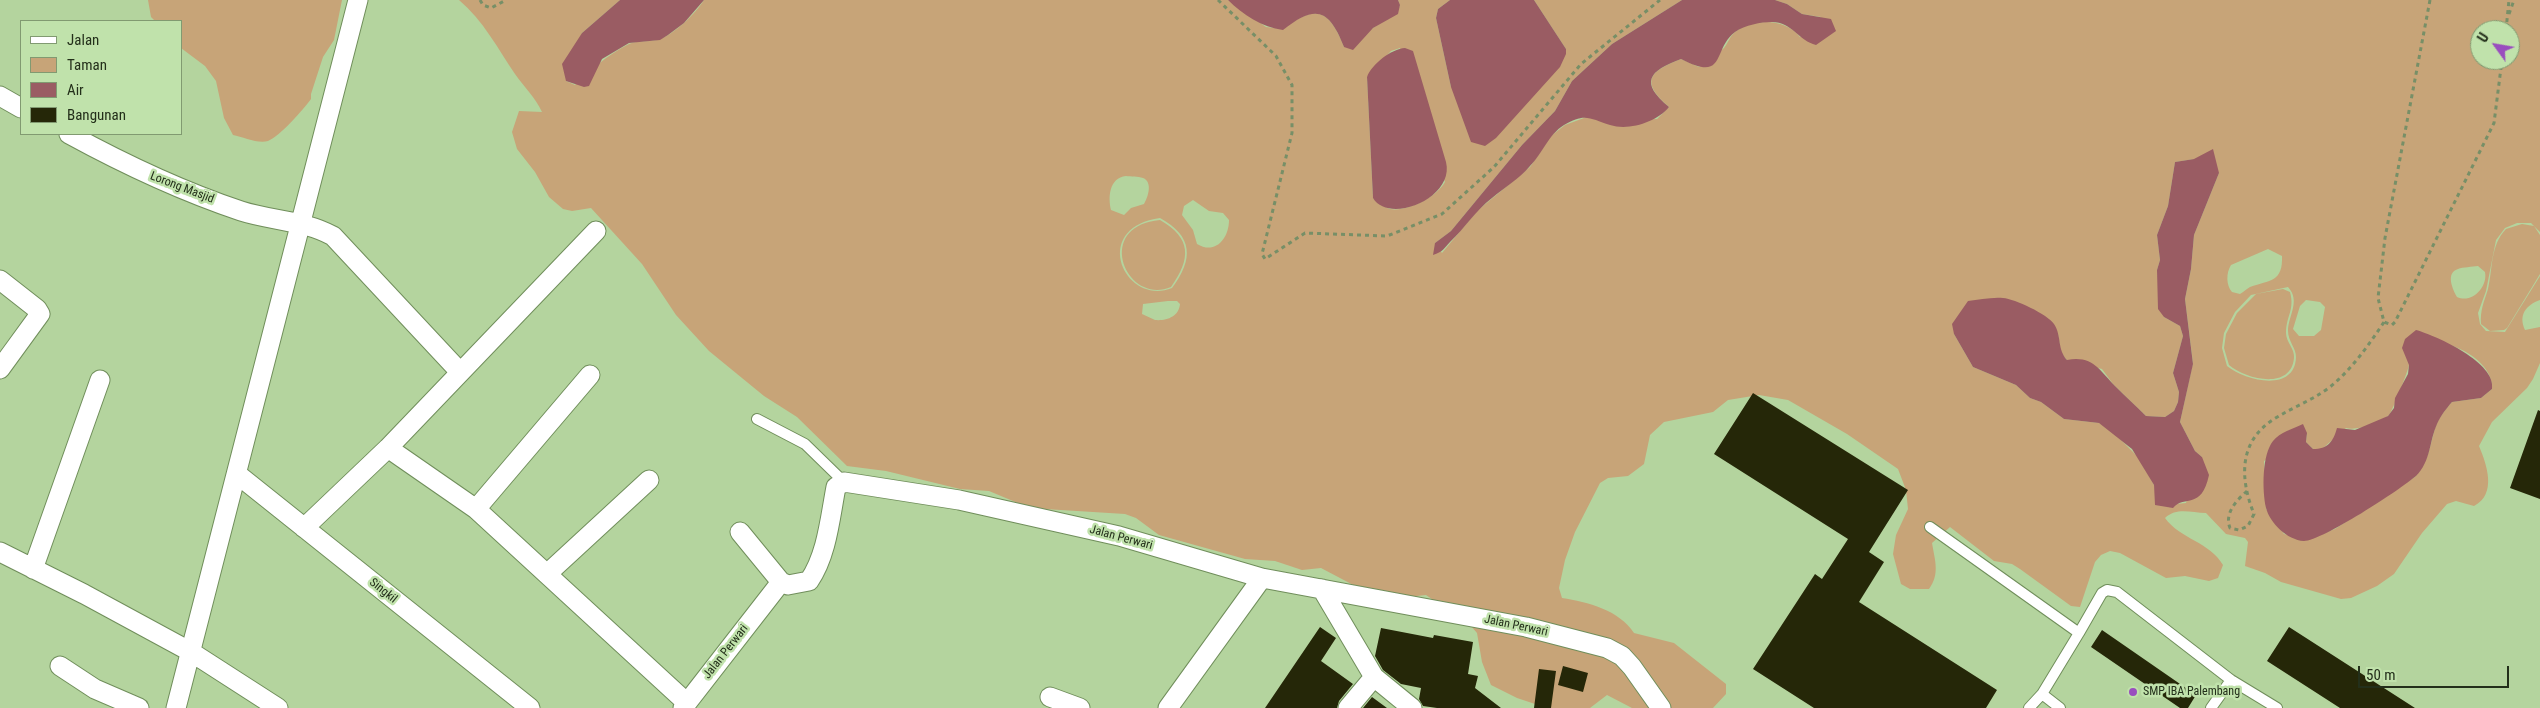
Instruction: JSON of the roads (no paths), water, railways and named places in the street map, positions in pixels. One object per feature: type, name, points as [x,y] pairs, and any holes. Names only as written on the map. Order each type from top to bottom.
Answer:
[{"type":"street","points":[[176,708],[358,0]]},
{"type":"street","points":[[0,96],[20,107]]},
{"type":"street","name":"Lorong Masjid","points":[[71,135],[130,167],[242,211],[317,227],[342,243],[460,372]]},
{"type":"street","points":[[304,528],[388,448],[596,231]]},
{"type":"street","points":[[0,280],[37,309],[40,314],[0,369]]},
{"type":"street","points":[[476,509],[590,375]]},
{"type":"street","points":[[34,569],[100,380]]},
{"type":"street","points":[[388,448],[476,509],[685,706]]},
{"type":"street","name":"Singkil","points":[[237,474],[530,708]]},
{"type":"street","points":[[547,574],[649,480]]},
{"type":"street","points":[[740,532],[781,582],[788,585],[806,582],[812,576],[828,529],[836,487],[844,482]]},
{"type":"street","name":"Jalan Perwari","points":[[844,482],[978,504],[1118,536],[1262,578],[1526,627],[1607,648],[1622,656],[1632,667],[1661,708]]},
{"type":"street","points":[[0,552],[191,652],[278,708]]},
{"type":"street","points":[[1168,708],[1262,578]]},
{"type":"street","name":"Jalan Perwari","points":[[685,706],[781,582]]},
{"type":"street","points":[[1322,589],[1374,678],[1412,708]]},
{"type":"street","points":[[60,666],[95,689],[139,708]]},
{"type":"street","points":[[1348,708],[1374,678]]},
{"type":"street","points":[[1050,697],[1080,708]]},
{"type":"lane","points":[[757,418],[805,444],[844,482]]},
{"type":"lane","points":[[1930,527],[2079,634]]},
{"type":"lane","points":[[2029,708],[2042,694],[2102,593],[2108,590],[2113,591],[2231,680],[2277,708]]},
{"type":"lane","points":[[2211,708],[2231,680]]},
{"type":"lane","points":[[2042,694],[2060,708]]},
{"type":"water","points":[[620,0],[704,0],[684,23],[660,40],[629,43],[602,59],[589,86],[584,87],[566,81],[562,64],[582,33]]},
{"type":"water","points":[[1228,0],[1398,0],[1400,5],[1398,14],[1373,28],[1353,50],[1344,47],[1333,25],[1327,18],[1320,15],[1304,16],[1283,30],[1253,20]]},
{"type":"water","points":[[1450,0],[1534,0],[1566,49],[1566,54],[1560,67],[1496,138],[1485,146],[1471,142],[1451,87],[1436,18],[1438,9]]},
{"type":"water","points":[[1682,0],[1775,0],[1787,4],[1802,14],[1831,19],[1836,31],[1816,45],[1805,40],[1785,25],[1772,22],[1758,23],[1743,27],[1735,32],[1723,47],[1717,61],[1712,65],[1706,67],[1681,59],[1661,68],[1655,73],[1651,84],[1654,91],[1669,107],[1664,112],[1650,121],[1634,126],[1617,127],[1588,118],[1577,119],[1564,125],[1558,129],[1526,171],[1486,203],[1443,250],[1433,255],[1435,243],[1451,231],[1522,145],[1555,111],[1572,81],[1612,44]]},
{"type":"water","points":[[1405,48],[1413,51],[1446,162],[1446,175],[1441,187],[1419,204],[1406,208],[1392,209],[1381,206],[1373,198],[1367,77],[1373,67],[1383,58],[1394,51]]},
{"type":"water","points":[[2213,149],[2219,173],[2194,235],[2191,269],[2185,299],[2193,364],[2180,422],[2195,451],[2202,457],[2209,475],[2206,486],[2197,498],[2178,504],[2173,508],[2155,505],[2154,485],[2132,449],[2099,423],[2064,419],[2041,402],[2030,398],[2016,385],[1973,367],[1954,334],[1952,324],[1968,301],[1999,298],[2015,301],[2038,312],[2054,324],[2062,351],[2067,360],[2076,359],[2090,362],[2146,416],[2165,417],[2174,411],[2178,402],[2179,392],[2173,373],[2183,336],[2180,326],[2164,317],[2158,309],[2157,270],[2160,260],[2157,235],[2168,206],[2175,162],[2194,159]]},
{"type":"water","points":[[2416,330],[2451,344],[2476,360],[2491,379],[2492,389],[2481,398],[2452,402],[2437,424],[2427,458],[2421,470],[2395,492],[2327,533],[2304,541],[2291,538],[2275,525],[2266,508],[2264,483],[2265,464],[2269,447],[2283,433],[2303,424],[2307,433],[2306,442],[2313,449],[2323,448],[2334,437],[2337,428],[2355,430],[2388,416],[2394,408],[2395,398],[2408,374],[2409,365],[2402,348],[2405,339]]},
{"type":"place","name":"SMP IBA Palembang","points":[[2133,692]]}]
